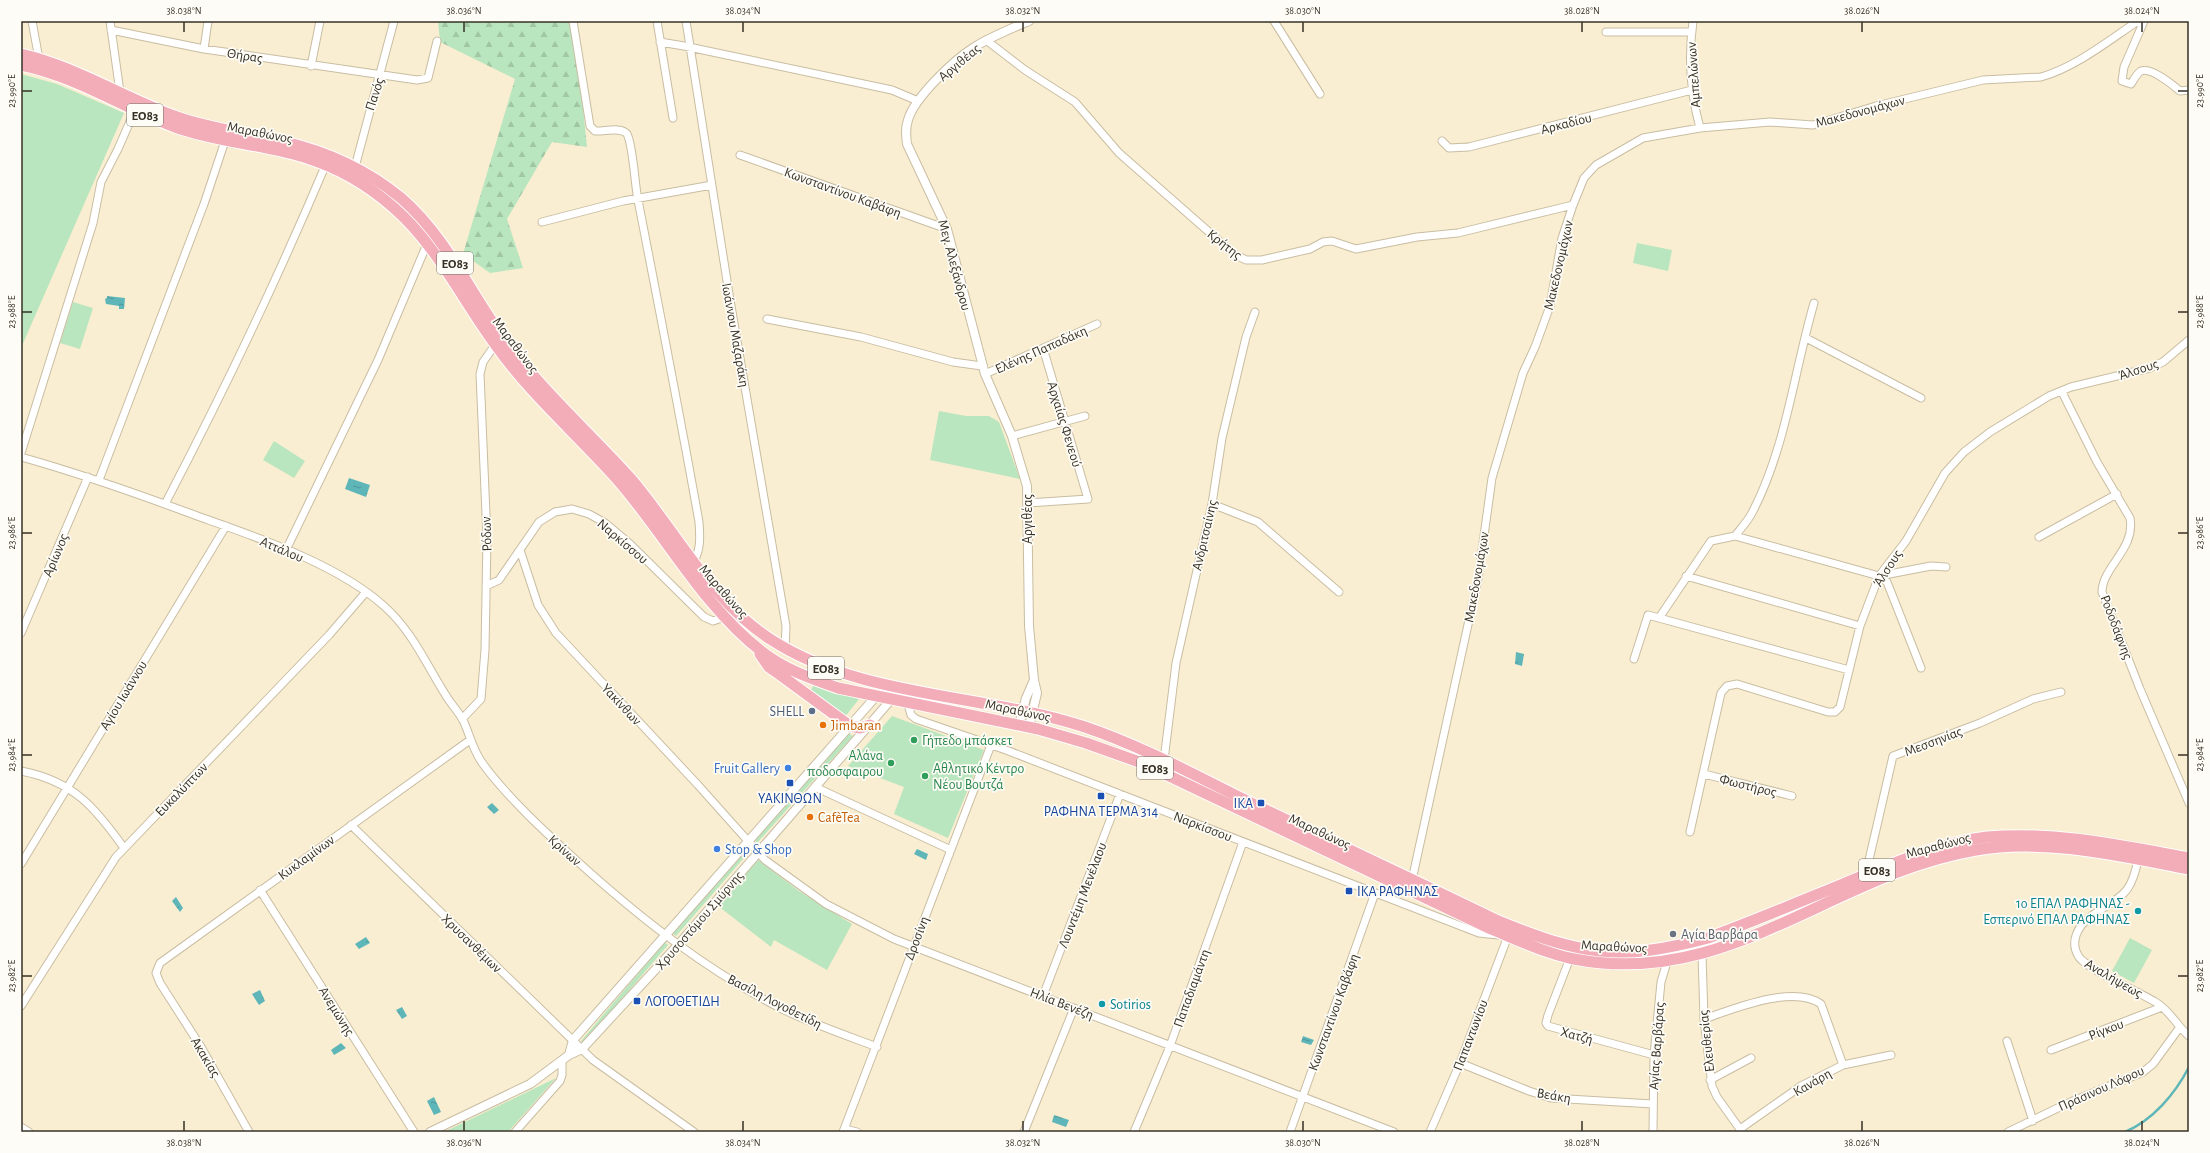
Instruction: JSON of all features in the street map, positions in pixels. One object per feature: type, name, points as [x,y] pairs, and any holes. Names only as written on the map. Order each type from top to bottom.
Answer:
[{"type":"main road","name":"Μαραθώνος","points":[[21,54],[69,68],[176,117],[226,130],[296,144],[355,167],[404,201],[436,235],[515,354],[540,384],[629,478],[717,593],[735,612],[759,632],[785,649],[810,662],[837,672],[886,685],[1034,712],[1089,728],[1164,760],[1496,920],[1528,933],[1573,948],[1600,952],[1633,953],[1696,942],[1871,872],[1943,846],[1975,839],[2000,836],[2066,838],[2189,858]]},
{"type":"main road","name":"Μαραθώνος","points":[[21,65],[65,78],[173,127],[225,141],[292,153],[326,164],[350,176],[384,199],[410,223],[427,244],[495,345],[532,391],[598,458],[640,506],[699,587],[725,617],[762,652],[798,673],[838,688],[908,704],[1024,726],[1086,743],[1160,770],[1508,936],[1570,958],[1621,964],[1667,962],[1702,954],[1751,936],[1894,874],[1963,852],[2001,847],[2045,847],[2088,851],[2189,869]]},
{"type":"main road","points":[[752,643],[769,667],[850,726],[860,728],[870,725]]},
{"type":"street","points":[[32,21],[39,58]]},
{"type":"street","points":[[110,21],[120,92]]},
{"type":"street","points":[[204,49],[208,21]]},
{"type":"street","points":[[311,66],[320,21]]},
{"type":"street","name":"Πανός","points":[[355,167],[367,113],[380,76],[394,21]]},
{"type":"street","points":[[573,21],[590,126],[594,131],[615,130],[622,131],[627,134],[699,522],[698,554],[694,561]]},
{"type":"street","points":[[657,21],[673,118]]},
{"type":"street","name":"Ιωάννου Μαζαράκη","points":[[686,21],[786,626],[785,649]]},
{"type":"street","name":"Αργιθέας","points":[[918,101],[961,57],[986,40],[1029,21]]},
{"type":"street","points":[[1274,21],[1320,94]]},
{"type":"street","name":"Αμπελώνων","points":[[1693,21],[1689,47],[1692,90],[1700,128]]},
{"type":"street","name":"Μακεδονομάχων","points":[[1412,880],[1478,579],[1492,478],[1522,373],[1535,347],[1550,306],[1562,238],[1584,178],[1596,166],[1619,150],[1643,138],[1700,128],[1770,122],[1813,125],[1876,106],[1983,80],[2041,77],[2050,75],[2088,54],[2138,21]]},
{"type":"street","points":[[2144,21],[2124,67],[2122,81],[2131,84],[2140,72],[2144,71],[2167,79],[2180,91],[2189,90]]},
{"type":"street","name":"Θήρας","points":[[111,30],[204,49],[311,66],[380,76],[397,76],[416,80],[428,78],[437,41]]},
{"type":"street","points":[[1606,32],[1691,32]]},
{"type":"street","name":"Κρήτης","points":[[986,40],[1026,70],[1075,102],[1119,153],[1234,254],[1246,260],[1262,260],[1310,249],[1323,242],[1332,242],[1356,249],[1417,237],[1458,233],[1573,205]]},
{"type":"street","points":[[660,42],[892,90],[918,101]]},
{"type":"street","name":"Αρκαδίου","points":[[1442,141],[1449,148],[1469,147],[1692,90]]},
{"type":"street","name":"Μεγ. Αλεξάνδρου","points":[[918,101],[908,119],[905,132],[907,144],[947,228],[984,370]]},
{"type":"street","points":[[21,453],[89,235],[101,182],[118,149],[135,110]]},
{"type":"street","points":[[98,480],[204,204],[225,141]]},
{"type":"street","name":"Κωνσταντίνου Καβάφη","points":[[740,155],[947,228]]},
{"type":"street","points":[[165,504],[236,363],[293,242],[326,164]]},
{"type":"street","points":[[542,222],[638,199],[712,185]]},
{"type":"street","points":[[286,550],[378,360],[427,244]]},
{"type":"street","points":[[1735,536],[1753,512],[1766,480],[1784,425],[1794,378],[1806,338],[1814,303]]},
{"type":"street","name":"Ανδριτσαίνης","points":[[1164,760],[1176,662],[1212,504],[1222,438],[1246,337],[1255,312]]},
{"type":"street","points":[[767,319],[861,337],[984,370]]},
{"type":"street","name":"Ελένης Παπαδάκη","points":[[984,370],[1043,348],[1097,324]]},
{"type":"street","points":[[1806,338],[1921,398]]},
{"type":"street","name":"Άλσους","points":[[1690,832],[1721,693],[1727,686],[1738,684],[1828,712],[1835,712],[1840,706],[1860,626],[1879,576],[1917,523],[1945,473],[1964,452],[1990,432],[2022,411],[2049,396],[2062,392],[2071,387],[2150,368],[2162,362],[2189,340]]},
{"type":"street","name":"Ρόδων","points":[[462,719],[481,699],[487,538],[480,374],[483,362],[495,345]]},
{"type":"street","name":"Αρχαίας Φενεού","points":[[1028,503],[1088,499],[1064,423],[1043,348]]},
{"type":"street","name":"Αργιθέας","points":[[984,370],[1012,436],[1025,474],[1028,503],[1029,610],[1034,680],[1037,693],[1034,712],[1024,726]]},
{"type":"street","name":"Ροδοδάφνης","points":[[2062,392],[2097,462],[2127,511],[2131,525],[2127,542],[2104,580],[2102,592],[2140,690],[2189,803]]},
{"type":"street","points":[[1012,436],[1064,423],[1085,416]]},
{"type":"street","name":"Αττάλου","points":[[21,457],[98,480],[226,526],[286,550],[346,579],[383,605],[409,632],[446,696],[462,719],[470,740]]},
{"type":"street","name":"Αρίωνος","points":[[21,633],[88,477]]},
{"type":"street","points":[[2039,537],[2117,494]]},
{"type":"street","points":[[1212,504],[1258,522],[1339,592]]},
{"type":"street","name":"Ναρκίσσου","points":[[486,586],[499,580],[539,522],[555,512],[572,509],[589,514],[605,523],[630,544],[704,617],[713,621],[725,617]]},
{"type":"street","name":"Αγίου Ιωάννου","points":[[21,864],[226,526]]},
{"type":"street","points":[[1659,618],[1711,541],[1735,536],[1879,576],[1887,582],[1891,589],[1921,668]]},
{"type":"street","name":"Υακίνθων","points":[[520,550],[538,605],[556,633],[749,841]]},
{"type":"street","points":[[1879,576],[1931,566],[1946,567]]},
{"type":"street","points":[[1686,576],[1860,626]]},
{"type":"street","name":"Ευκαλύπτων","points":[[21,1006],[112,862],[329,635],[366,592]]},
{"type":"street","points":[[1634,659],[1648,615],[1849,670]]},
{"type":"street","points":[[1024,726],[1023,710],[1034,680]]},
{"type":"street","name":"Χρυσοστόμου Σμύρνης","points":[[569,1055],[573,1040],[886,685]]},
{"type":"street","name":"Χρυσοστόμου Σμύρνης","points":[[430,1132],[530,1084],[569,1055],[582,1049],[678,945],[902,687]]},
{"type":"street","name":"Μεσσηνίας","points":[[1871,872],[1869,860],[1893,756],[2033,700],[2061,692]]},
{"type":"street","name":"Ναρκίσσου","points":[[908,704],[911,715],[916,719],[991,745],[1120,794],[1479,933],[1508,936]]},
{"type":"street","name":"Κυκλαμίνων","points":[[160,983],[156,972],[160,963],[470,740]]},
{"type":"street","name":"Κρίνων","points":[[470,740],[485,767],[546,832],[628,906],[678,945]]},
{"type":"street","name":"Δροσίνη","points":[[844,1130],[877,1047],[913,946],[991,745]]},
{"type":"street","points":[[21,771],[45,778],[67,787],[96,811],[124,848]]},
{"type":"street","name":"Φωστήρος","points":[[1704,774],[1792,796]]},
{"type":"street","points":[[815,787],[951,850]]},
{"type":"street","name":"Λουντέμη Μενέλαου","points":[[1043,996],[1120,794]]},
{"type":"street","name":"Χρυσανθέμων","points":[[350,825],[593,1060],[694,1132]]},
{"type":"street","name":"Ηλία Βενέζη","points":[[749,841],[758,853],[788,878],[826,904],[871,928],[913,946],[1394,1132]]},
{"type":"street","name":"Παπαδιαμάντη","points":[[1134,1132],[1170,1046],[1243,842]]},
{"type":"street","name":"Αναλήψεως","points":[[2138,859],[2133,881],[2128,890],[2119,899],[2082,925],[2076,935],[2075,947],[2079,957],[2088,965],[2162,1007],[2189,1036]]},
{"type":"street","name":"Ανεμώνης","points":[[260,890],[414,1132]]},
{"type":"street","name":"Κωνσταντίνου Καβάφη","points":[[1290,1132],[1375,893]]},
{"type":"street","name":"Παπαντωνίου","points":[[1430,1132],[1460,1063],[1508,936]]},
{"type":"street","name":"Ελευθερίας","points":[[1696,942],[1702,954],[1704,1019],[1710,1080],[1717,1098],[1741,1130]]},
{"type":"street","name":"Βασίλη Λογοθετίδη","points":[[678,945],[724,976],[781,1008],[877,1047]]},
{"type":"street","name":"Χατζή","points":[[1570,958],[1548,1015],[1546,1023],[1548,1026],[1654,1055]]},
{"type":"street","name":"Αγίας Βαρβάρας","points":[[1652,1132],[1654,1055],[1661,982],[1667,962]]},
{"type":"street","name":"Ακακίας","points":[[160,983],[201,1047],[249,1132]]},
{"type":"street","points":[[1704,1019],[1771,998],[1812,999],[1821,1004],[1843,1064]]},
{"type":"street","name":"Ρίγκου","points":[[2050,1050],[2162,1007]]},
{"type":"street","points":[[1024,1132],[1074,1008]]},
{"type":"street","name":"Πράσινου Λόφου","points":[[2008,1132],[2066,1104],[2133,1077],[2148,1068],[2180,1027]]},
{"type":"street","points":[[2007,1041],[2033,1121]]},
{"type":"street","name":"Κανάρη","points":[[1741,1130],[1801,1086],[1843,1064],[1891,1055]]},
{"type":"street","points":[[1710,1080],[1751,1058]]},
{"type":"street","points":[[515,1132],[560,1081],[562,1075],[562,1061]]},
{"type":"street","name":"Βεάκη","points":[[1460,1063],[1529,1091],[1552,1098],[1653,1104]]},
{"type":"street","points":[[21,1127],[29,1132]]},
{"type":"street","points":[[844,1130],[857,1132]]},
{"type":"green space","points":[[438,21],[574,21],[587,147],[552,142],[507,219],[523,268],[490,273],[463,254],[515,79],[440,42]]},
{"type":"green space","points":[[21,74],[57,84],[124,113],[21,348]]},
{"type":"green space","points":[[1637,243],[1672,250],[1668,271],[1633,263]]},
{"type":"green space","points":[[73,302],[93,308],[80,349],[60,343]]},
{"type":"green space","points":[[939,411],[966,416],[989,416],[999,422],[1020,479],[930,460]]},
{"type":"green space","points":[[274,441],[305,461],[294,478],[263,460]]},
{"type":"green space","points":[[814,685],[859,699],[844,718],[810,691]]},
{"type":"green space","name":"Αθλητικό Κέντρο Νέου Βουτζά","points":[[892,716],[984,750],[948,838],[894,814],[904,787],[848,766]]},
{"type":"green space","points":[[848,733],[853,736],[757,843],[754,839]]},
{"type":"green space","points":[[747,847],[750,851],[676,936],[672,933]]},
{"type":"green space","points":[[758,860],[799,891],[852,924],[827,970],[774,940],[771,947],[718,906]]},
{"type":"green space","points":[[2130,938],[2152,950],[2134,983],[2112,971]]},
{"type":"green space","points":[[665,942],[668,945],[584,1043],[581,1041]]},
{"type":"green space","points":[[556,1078],[508,1132],[444,1132]]},
{"type":"water","points":[[107,296],[125,298],[124,309],[119,309],[119,306],[106,304],[105,299]]},
{"type":"water","points":[[349,478],[370,485],[366,497],[345,489]]},
{"type":"water","points":[[1516,652],[1524,654],[1522,666],[1515,664]]},
{"type":"water","points":[[492,803],[499,810],[494,814],[487,807]]},
{"type":"water","points":[[917,849],[928,854],[926,860],[914,854]]},
{"type":"water","points":[[176,897],[183,908],[180,912],[172,901]]},
{"type":"water","points":[[366,937],[370,943],[359,949],[355,944]]},
{"type":"water","points":[[260,990],[265,1001],[259,1005],[252,994]]},
{"type":"water","points":[[402,1007],[407,1016],[402,1019],[396,1010]]},
{"type":"water","points":[[1303,1036],[1314,1040],[1311,1045],[1301,1042]]},
{"type":"water","points":[[341,1043],[346,1048],[334,1055],[331,1050]]},
{"type":"water","points":[[434,1097],[441,1112],[434,1115],[427,1101]]},
{"type":"water","points":[[1054,1115],[1069,1120],[1066,1127],[1052,1122]]},
{"type":"waterway","points":[[2125,1132],[2145,1121],[2162,1105],[2177,1087],[2189,1067]]},
{"type":"place","name":"SHELL","points":[[812,711]]},
{"type":"place","name":"Jimbaran","points":[[823,725]]},
{"type":"place","name":"Γήπεδο μπάσκετ","points":[[914,740]]},
{"type":"place","name":"Αλάνα ποδοσφαιρου","points":[[891,763]]},
{"type":"place","name":"Fruit Gallery","points":[[788,768]]},
{"type":"place","name":"Αθλητικό Κέντρο Νέου Βουτζά","points":[[925,776]]},
{"type":"place","name":"ΥΑΚΙΝΘΩΝ","points":[[790,783]]},
{"type":"place","name":"ΡΑΦΗΝΑ ΤΕΡΜΑ 314","points":[[1101,796]]},
{"type":"place","name":"ΙΚΑ","points":[[1261,803]]},
{"type":"place","name":"CafèTea","points":[[810,817]]},
{"type":"place","name":"Stop & Shop","points":[[717,849]]},
{"type":"place","name":"ΙΚΑ ΡΑΦΗΝΑΣ","points":[[1349,891]]},
{"type":"place","name":"1ο ΕΠΑΛ ΡΑΦΗΝΑΣ - Εσπερινό ΕΠΑΛ ΡΑΦΗΝΑΣ","points":[[2138,911]]},
{"type":"place","name":"Αγία Βαρβάρα","points":[[1673,934]]},
{"type":"place","name":"ΛΟΓΟΘΕΤΙΔΗ","points":[[637,1001]]},
{"type":"place","name":"Sotirios","points":[[1102,1004]]}]
